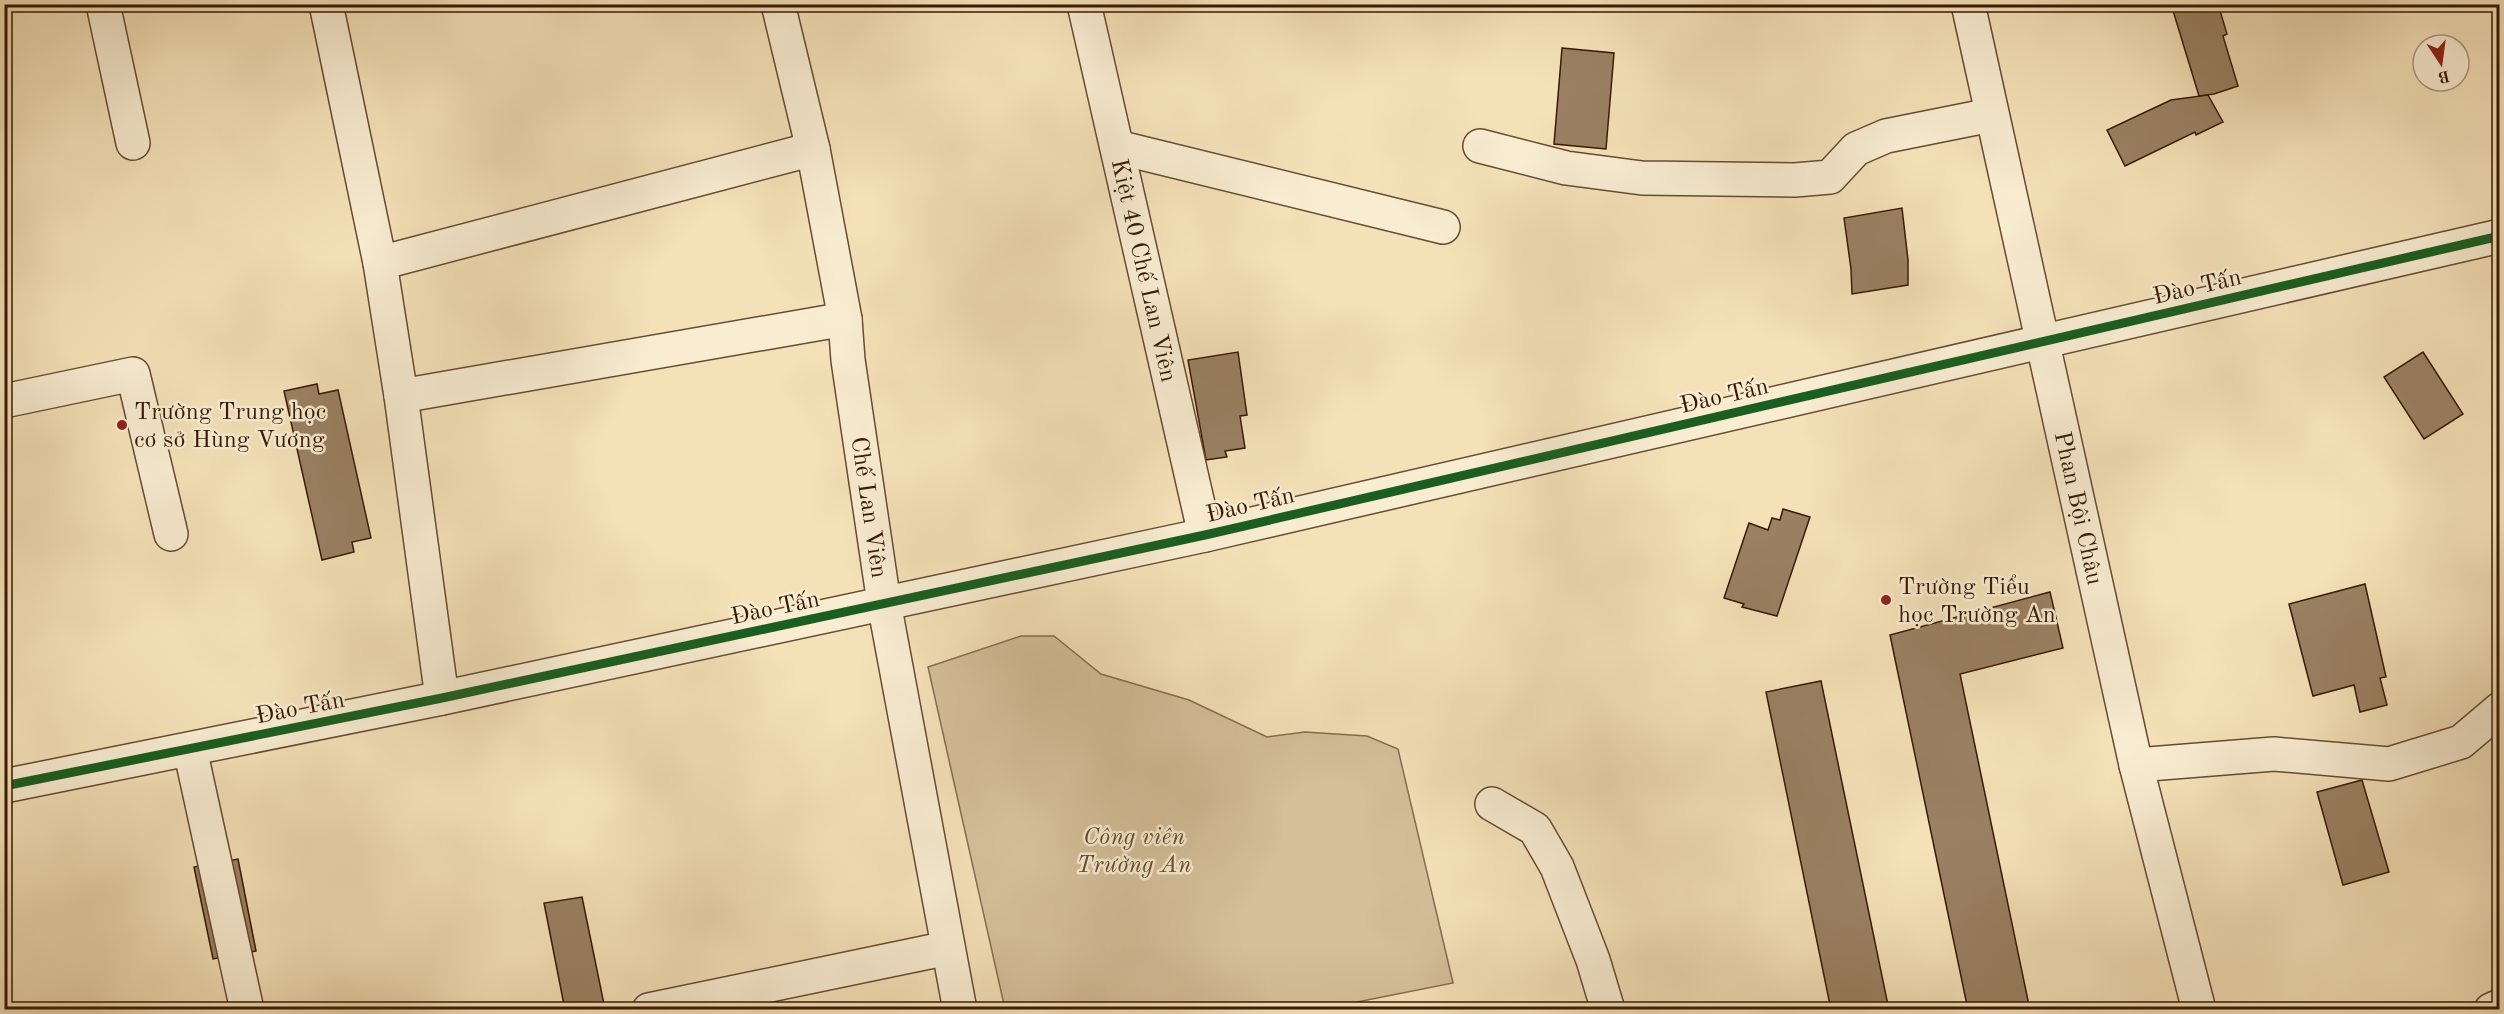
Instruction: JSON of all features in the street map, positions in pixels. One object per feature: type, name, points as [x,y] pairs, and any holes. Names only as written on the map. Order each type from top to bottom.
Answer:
[{"type":"street","points":[[103,4],[133,143]]},
{"type":"street","name":"Chế Lan Viên","points":[[778,4],[813,149],[845,319],[848,360],[884,603],[960,1010]]},
{"type":"street","name":"Kiệt 40 Chế Lan Viên","points":[[1084,4],[1205,535]]},
{"type":"street","name":"Phan Bội Châu","points":[[1968,4],[2136,765],[2199,1010]]},
{"type":"street","points":[[335,7],[401,396],[442,698]]},
{"type":"street","points":[[1480,146],[1566,168],[1642,178],[1795,180],[1830,177],[1856,149],[1886,136],[1991,115]]},
{"type":"street","points":[[1117,147],[1443,226]]},
{"type":"street","points":[[380,263],[813,149]]},
{"type":"street","name":"Đào Tấn","points":[[4,786],[442,698],[1205,535],[2499,236]]},
{"type":"street","points":[[401,396],[845,319]]},
{"type":"street","points":[[4,401],[132,374],[171,534]]},
{"type":"street","points":[[2136,765],[2274,754],[2389,764],[2461,742],[2499,709]]},
{"type":"street","points":[[190,749],[247,1010]]},
{"type":"street","points":[[1492,804],[1535,829],[1557,867],[1593,960],[1608,1010]]},
{"type":"street","points":[[649,1010],[948,948]]},
{"type":"street","points":[[2491,1010],[2499,1006]]},
{"type":"green space","name":"Công viên Trường An","points":[[1021,636],[1054,636],[1101,674],[1189,700],[1267,737],[1305,732],[1367,736],[1398,749],[1453,983],[1322,1009],[1005,1009],[928,667]]},
{"type":"building","points":[[2171,4],[2218,4],[2227,34],[2223,36],[2238,86],[2199,96]]},
{"type":"building","points":[[1562,48],[1614,53],[1606,149],[1554,144]]},
{"type":"building","points":[[2208,95],[2223,122],[2196,135],[2195,132],[2125,166],[2107,130],[2171,100]]},
{"type":"building","points":[[1902,208],[1908,260],[1908,285],[1852,294],[1844,218]]},
{"type":"building","points":[[1238,352],[1247,415],[1240,416],[1245,448],[1225,451],[1227,457],[1206,460],[1188,360]]},
{"type":"building","points":[[2423,352],[2463,414],[2424,439],[2384,377]]},
{"type":"building","points":[[317,384],[319,394],[338,390],[371,538],[352,542],[354,552],[322,560],[284,391]]},
{"type":"building","points":[[1783,509],[1810,517],[1777,616],[1742,607],[1744,604],[1724,598],[1749,523],[1768,530],[1772,518],[1780,520]]},
{"type":"building","points":[[2365,584],[2386,677],[2380,678],[2387,705],[2360,712],[2354,685],[2313,696],[2289,604]]},
{"type":"building","points":[[2050,592],[2063,648],[1960,674],[2030,1010],[1968,1010],[1890,635]]},
{"type":"building","points":[[1821,681],[1889,1010],[1831,1010],[1766,692]]},
{"type":"building","points":[[2362,780],[2389,872],[2343,885],[2317,792]]},
{"type":"building","points":[[238,859],[256,951],[213,959],[194,867]]},
{"type":"building","points":[[582,897],[604,1010],[565,1010],[544,903]]},
{"type":"cycle path","points":[[4,786],[442,698],[1205,535],[2500,236]]},
{"type":"place","name":"Trường Trung học cơ sở Hùng Vương","points":[[122,425]]},
{"type":"place","name":"Trường Tiểu học Trường An","points":[[1886,600]]}]
